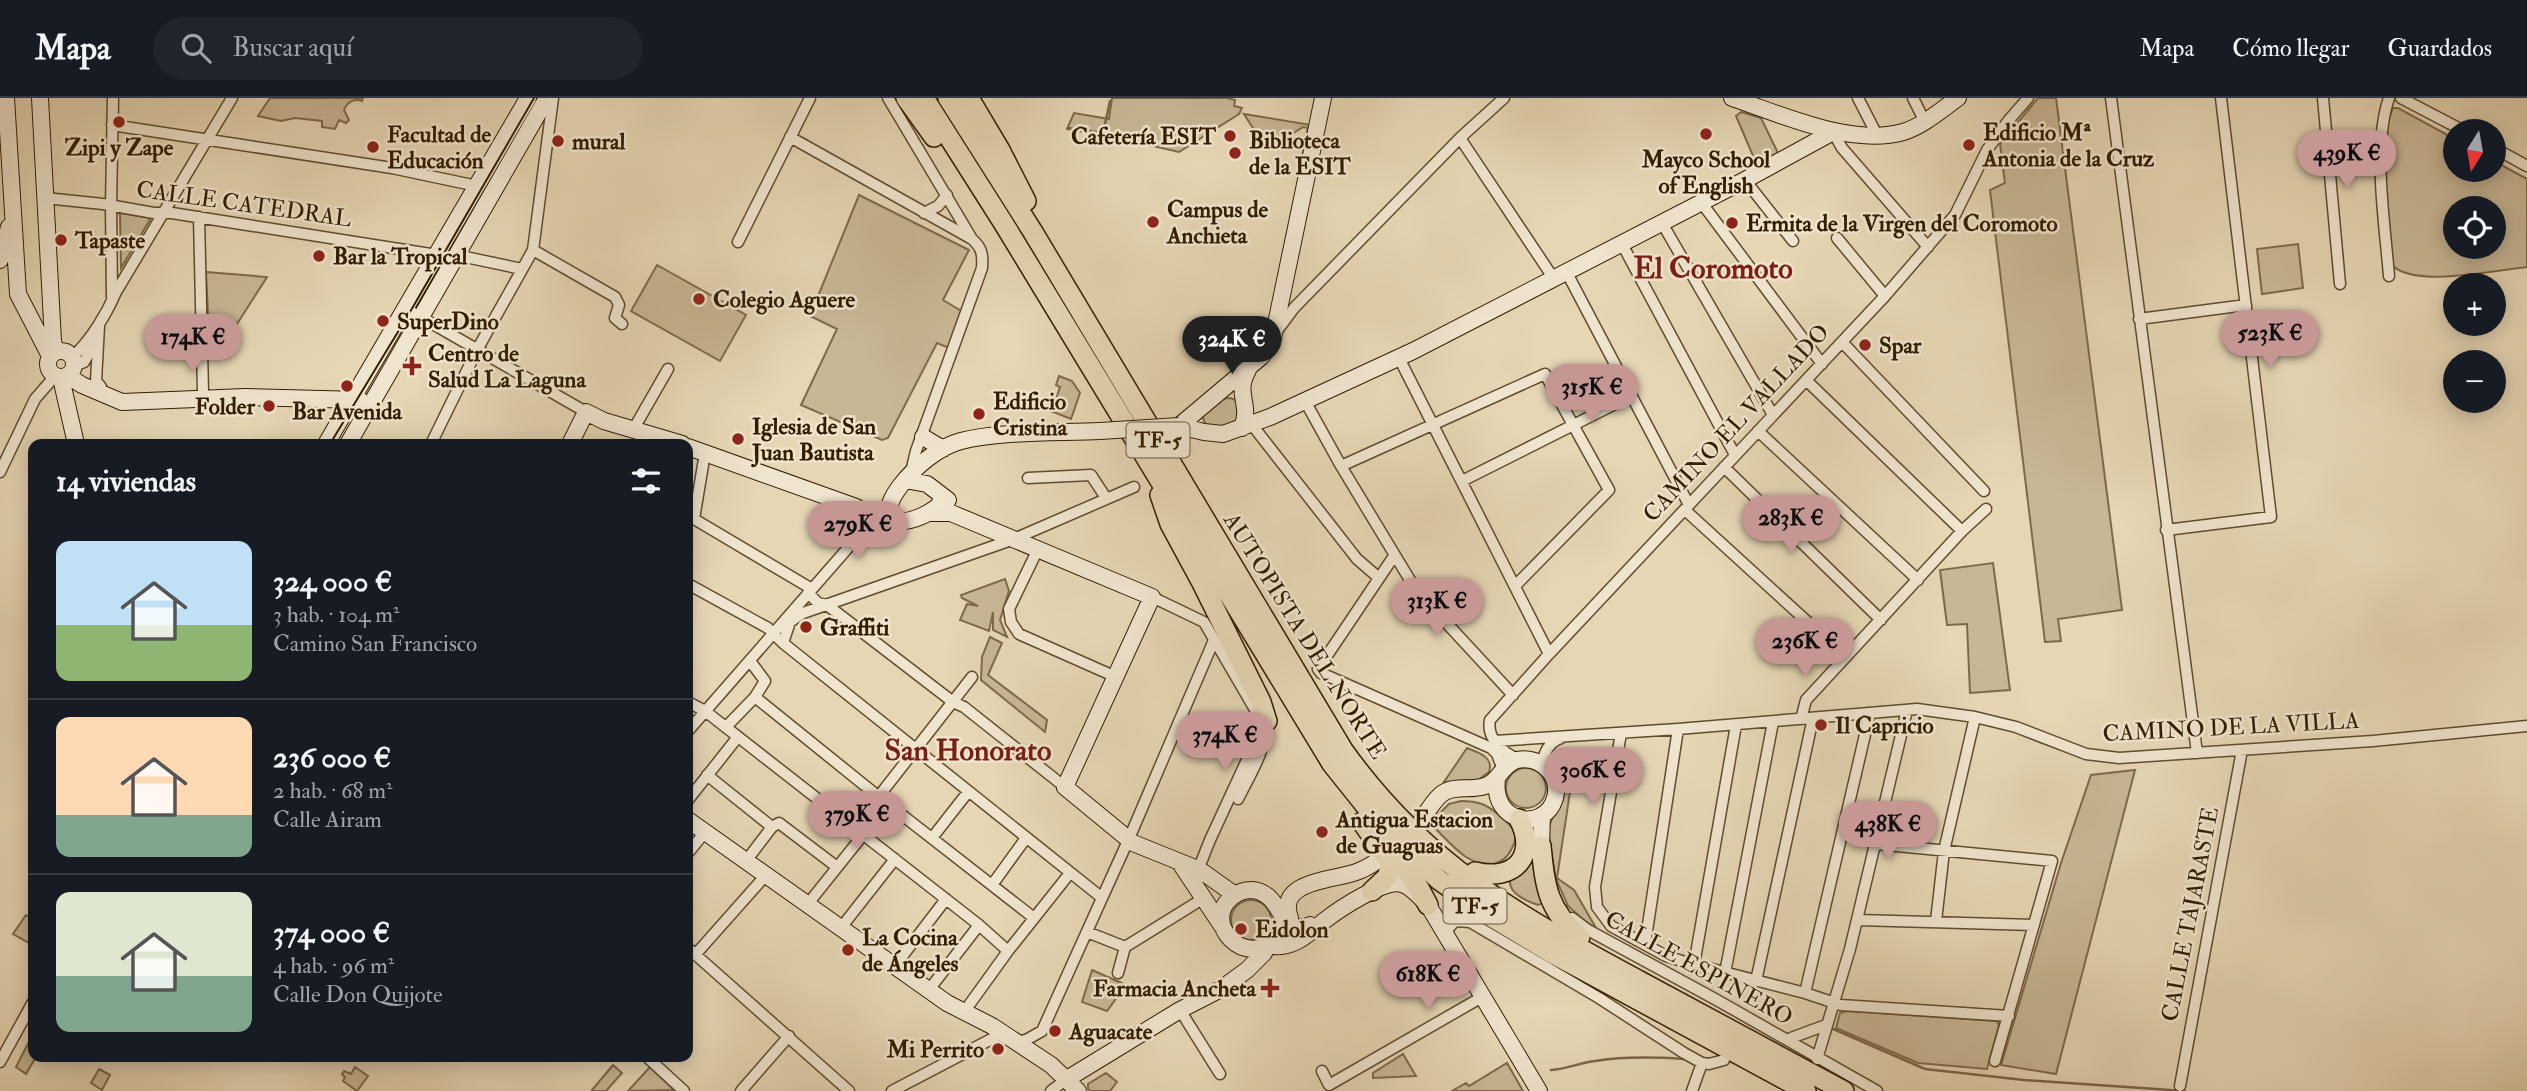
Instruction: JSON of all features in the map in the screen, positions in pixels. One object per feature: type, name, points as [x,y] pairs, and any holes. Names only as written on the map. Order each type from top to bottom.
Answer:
[{"type":"highway","points":[[906,98],[954,162],[968,168]]},
{"type":"highway","name":"AUTOPISTA DEL NORTE","points":[[923,98],[1154,470],[1332,764],[1384,829],[1420,863],[1485,913],[1555,955],[1806,1091]]},
{"type":"highway","name":"AUTOPISTA DEL NORTE","points":[[948,98],[1032,232],[1281,649],[1363,778],[1416,836],[1455,870],[1516,912],[1844,1091]]},
{"type":"highway","points":[[969,98],[1026,200],[1032,232]]},
{"type":"highway","points":[[1154,470],[1170,524],[1202,583],[1267,721]]},
{"type":"highway","points":[[1239,614],[1291,722],[1332,785],[1403,867],[1428,905]]},
{"type":"highway","points":[[1281,649],[1308,675],[1353,746],[1388,793],[1426,832],[1475,872],[1530,909],[1632,965],[1653,988]]},
{"type":"highway","points":[[1475,872],[1494,874],[1507,871],[1518,864],[1525,853],[1527,841],[1519,818]]},
{"type":"highway","points":[[1371,891],[1387,877],[1391,864],[1373,835]]},
{"type":"highway","points":[[1541,846],[1544,880],[1550,902],[1568,928],[1580,937]]},
{"type":"street","points":[[6,98],[12,211],[7,253],[18,294],[26,311],[62,366],[82,385],[122,402],[253,397],[372,401]]},
{"type":"street","points":[[40,98],[51,307],[75,439]]},
{"type":"street","points":[[113,98],[113,300]]},
{"type":"street","points":[[0,472],[35,399],[99,325],[232,98]]},
{"type":"street","points":[[329,439],[528,98]]},
{"type":"street","points":[[351,439],[547,98]]},
{"type":"street","points":[[434,439],[477,350],[533,250],[553,98]]},
{"type":"street","points":[[738,242],[810,98]]},
{"type":"street","points":[[888,98],[972,239]]},
{"type":"street","points":[[1179,426],[1251,366],[1267,350],[1274,335],[1288,303],[1324,98]]},
{"type":"street","points":[[1288,303],[1504,98]]},
{"type":"street","points":[[1732,98],[1833,132],[1877,135],[1905,132],[1925,122],[1958,98]]},
{"type":"street","points":[[1858,98],[1877,135]]},
{"type":"street","points":[[1913,98],[1925,122]]},
{"type":"street","name":"CAMINO EL VALLADO","points":[[1495,741],[1489,728],[1490,720],[1735,455],[1843,343],[1955,215],[1987,150],[2028,98]]},
{"type":"street","points":[[2111,98],[2197,753]]},
{"type":"street","points":[[2166,530],[2271,517],[2221,98]]},
{"type":"street","points":[[2323,98],[2340,284]]},
{"type":"street","points":[[2389,98],[2383,127],[2381,174],[2389,276]]},
{"type":"street","points":[[2401,98],[2443,120]]},
{"type":"street","points":[[112,125],[392,168],[477,186]]},
{"type":"street","points":[[856,507],[879,502],[943,449],[960,441],[1002,436],[1179,426],[1223,434],[1246,415],[1270,417],[1399,358],[1833,132]]},
{"type":"street","points":[[1833,132],[1842,148],[1928,247]]},
{"type":"street","points":[[790,137],[972,239],[983,253],[982,268],[909,477],[888,509],[895,523]]},
{"type":"street","points":[[1460,138],[1560,276],[1631,396],[1687,508],[1846,657]]},
{"type":"street","points":[[2506,155],[2527,166]]},
{"type":"street","points":[[1745,180],[1793,241]]},
{"type":"street","points":[[924,213],[938,206],[947,195]]},
{"type":"street","name":"CALLE CATEDRAL","points":[[46,198],[199,217],[437,255]]},
{"type":"street","points":[[1701,202],[1822,364]]},
{"type":"street","points":[[199,217],[203,392]]},
{"type":"street","points":[[1662,223],[1773,415]]},
{"type":"street","points":[[1837,238],[1885,296]]},
{"type":"street","points":[[1622,244],[1735,455]]},
{"type":"street","points":[[533,250],[615,298],[619,305],[615,318],[622,324]]},
{"type":"street","points":[[456,255],[522,269]]},
{"type":"street","points":[[2139,319],[2246,305]]},
{"type":"street","points":[[26,311],[39,313],[51,307]]},
{"type":"street","points":[[405,308],[586,412],[658,439]]},
{"type":"street","points":[[99,325],[99,384]]},
{"type":"street","points":[[62,366],[84,362],[97,340]]},
{"type":"street","points":[[1843,343],[1984,491]]},
{"type":"street","points":[[1399,358],[1549,654]]},
{"type":"street","points":[[62,366],[85,370],[99,384],[121,396],[248,390],[253,397]]},
{"type":"street","points":[[1246,415],[1242,384],[1251,366]]},
{"type":"street","points":[[633,430],[668,369]]},
{"type":"street","points":[[1341,466],[1545,374],[1609,491],[1515,586]]},
{"type":"street","points":[[1807,381],[1962,531]]},
{"type":"street","points":[[1215,396],[1228,394],[1357,559],[1379,578]]},
{"type":"street","points":[[1462,481],[1631,396]]},
{"type":"street","points":[[1305,401],[1394,556],[1422,598],[1513,695]]},
{"type":"street","points":[[1198,411],[1204,432]]},
{"type":"street","points":[[572,439],[586,412]]},
{"type":"street","points":[[1758,431],[1918,580]]},
{"type":"street","points":[[923,436],[943,449]]},
{"type":"street","points":[[693,449],[856,507],[875,518],[895,523],[929,513],[951,513],[1152,597],[1204,622],[1257,713],[1258,723],[1251,751],[1200,870],[1204,898]]},
{"type":"street","points":[[705,453],[694,519],[810,591],[818,603],[827,605],[953,702],[964,707],[1129,839],[1200,870],[1235,895]]},
{"type":"street","points":[[1724,467],[1881,620]]},
{"type":"street","points":[[1028,478],[1091,475],[1106,498]]},
{"type":"street","points":[[909,477],[934,489],[994,530]]},
{"type":"street","points":[[783,643],[794,618],[1014,539],[1134,487]]},
{"type":"street","points":[[929,513],[941,504],[934,489]]},
{"type":"street","points":[[1801,719],[1806,700],[1962,531],[1986,509]]},
{"type":"street","points":[[693,725],[855,541],[890,529],[895,523]]},
{"type":"street","points":[[1038,550],[1009,609],[1011,622],[1019,634],[1116,677]]},
{"type":"street","points":[[1394,556],[1318,669],[1321,673],[1491,748],[1497,754],[1500,774],[1496,792],[1498,801],[1506,812],[1519,818],[1530,819],[1542,815],[1552,804],[1556,787],[1550,771],[1528,759],[1520,760],[1500,774],[1484,786],[1450,789],[1439,796],[1425,814],[1451,796],[1471,794],[1498,801]]},
{"type":"street","points":[[693,587],[768,628],[915,750],[1101,897]]},
{"type":"street","points":[[1065,788],[1152,597]]},
{"type":"street","points":[[892,1091],[1009,1037],[1026,1040],[1042,1031],[1129,839],[1214,640]]},
{"type":"street","points":[[726,727],[755,697],[765,681],[750,661]]},
{"type":"street","points":[[807,905],[837,867],[878,797],[972,677]]},
{"type":"street","points":[[755,697],[1034,918]]},
{"type":"street","points":[[693,705],[726,727],[946,899],[1008,951]]},
{"type":"street","name":"CAMINO DE LA VILLA","points":[[1495,741],[1736,725],[1917,709],[1975,717],[2016,727],[2086,754],[2119,758],[2373,741],[2527,726]]},
{"type":"street","points":[[1817,1059],[1857,920],[1907,710]]},
{"type":"street","points":[[1805,993],[1870,713]]},
{"type":"street","points":[[1936,921],[1944,851],[1975,717]]},
{"type":"street","points":[[1756,981],[1813,718]]},
{"type":"street","points":[[1206,854],[1217,840],[1262,751],[1267,735],[1267,721]]},
{"type":"street","points":[[1724,973],[1773,722]]},
{"type":"street","points":[[1694,965],[1736,725]]},
{"type":"street","points":[[1645,944],[1678,729]]},
{"type":"street","points":[[1621,733],[1595,899],[1611,926],[1667,956],[1841,1005],[2009,1016]]},
{"type":"street","points":[[1543,765],[1543,758],[1552,743],[1567,736]]},
{"type":"street","points":[[693,793],[737,737]]},
{"type":"street","points":[[1495,741],[1503,751],[1520,760]]},
{"type":"street","name":"CALLE TAJARASTE","points":[[2180,1086],[2242,751]]},
{"type":"street","points":[[707,775],[772,827]]},
{"type":"street","points":[[932,838],[968,792]]},
{"type":"street","points":[[1541,846],[1542,815]]},
{"type":"street","points":[[746,861],[772,827],[779,823],[837,867]]},
{"type":"street","points":[[693,824],[928,991],[1009,1037],[1051,1065],[1072,1085]]},
{"type":"street","points":[[693,847],[705,832]]},
{"type":"street","points":[[992,884],[1026,838]]},
{"type":"street","points":[[1876,844],[2052,860],[1995,1061]]},
{"type":"street","name":"CALLE ESPINERO","points":[[1541,846],[1555,894],[1575,922],[1877,1091]]},
{"type":"street","points":[[1221,989],[1247,970],[1264,953],[1266,945],[1277,934],[1289,897],[1295,891],[1358,872],[1383,856]]},
{"type":"street","points":[[840,929],[894,859]]},
{"type":"street","points":[[1178,861],[1240,957],[1237,968],[1190,999],[1180,1010]]},
{"type":"street","points":[[964,1012],[1070,873]]},
{"type":"street","points":[[693,950],[765,875]]},
{"type":"street","points":[[1266,894],[1300,882],[1315,883]]},
{"type":"street","points":[[1222,926],[1225,906],[1235,895],[1253,890],[1266,894],[1295,925],[1317,923],[1371,891],[1395,883],[1404,884],[1428,905],[1539,1091]]},
{"type":"street","points":[[1118,973],[1125,947],[1204,898]]},
{"type":"street","points":[[894,967],[946,899]]},
{"type":"street","points":[[1857,920],[2034,925]]},
{"type":"street","points":[[1444,933],[1455,921],[1471,922],[1702,1063],[1724,1060]]},
{"type":"street","points":[[1051,1091],[1072,1085],[1180,1010],[1231,985],[1314,932],[1317,923]]},
{"type":"street","points":[[928,991],[979,925]]},
{"type":"street","points":[[1087,932],[1125,947]]},
{"type":"street","points":[[1232,943],[1252,949],[1266,945],[1275,947],[1293,944]]},
{"type":"street","points":[[693,952],[849,1091]]},
{"type":"street","points":[[1322,1071],[1329,1085],[1482,997]]},
{"type":"street","points":[[1180,1010],[1220,1074]]},
{"type":"street","points":[[0,1062],[28,1011]]},
{"type":"street","points":[[1791,1038],[1826,1025]]},
{"type":"street","points":[[740,1091],[789,1036]]},
{"type":"street","points":[[652,1062],[684,1091]]},
{"type":"street","points":[[1692,1091],[1702,1063]]},
{"type":"shaded area","points":[[270,98],[363,98],[362,101],[354,100],[347,105],[344,110],[349,120],[346,123],[339,120],[335,129],[322,127],[322,121],[295,118],[281,121],[258,116]]},
{"type":"shaded area","points":[[1112,98],[1227,98],[1235,100],[1234,106],[1242,108],[1239,114],[1179,152],[1067,129],[1074,113],[1109,119]]},
{"type":"shaded area","points":[[2038,98],[2056,98],[2122,610],[2058,619],[2061,641],[2045,642],[1990,190],[2005,183],[2000,144]]},
{"type":"shaded area","points":[[2393,108],[2398,108],[2443,132],[2443,182],[2506,182],[2506,168],[2527,179],[2527,267],[2483,273],[2443,273],[2443,277],[2435,277],[2402,271],[2391,264],[2386,139]]},
{"type":"shaded area","points":[[1741,112],[1761,118],[1778,153],[1756,163],[1736,116]]},
{"type":"shaded area","points":[[1244,114],[1311,125],[1304,160],[1301,162],[1308,128],[1303,127],[1267,150]]},
{"type":"shaded area","points":[[859,195],[969,250],[943,300],[963,312],[949,348],[937,343],[888,438],[882,440],[801,405],[837,329],[810,316]]},
{"type":"shaded area","points":[[120,213],[151,218],[121,268]]},
{"type":"shaded area","points":[[2298,244],[2303,288],[2262,294],[2257,249]]},
{"type":"shaded area","points":[[657,265],[746,315],[720,361],[631,311]]},
{"type":"shaded area","points":[[206,272],[267,277],[230,335],[209,336]]},
{"type":"shaded area","points":[[1059,376],[1072,381],[1080,393],[1071,419],[1048,410],[1051,401],[1055,402],[1060,387],[1056,385]]},
{"type":"shaded area","points":[[1222,399],[1238,401],[1241,418],[1227,427],[1206,425],[1202,416]]},
{"type":"shaded area","points":[[1993,563],[2010,690],[1970,693],[1967,624],[1947,625],[1940,570]]},
{"type":"shaded area","points":[[1005,579],[1009,591],[1000,620],[1007,637],[993,630],[993,612],[989,631],[960,620],[967,604],[978,606],[961,595]]},
{"type":"shaded area","points":[[990,637],[1002,643],[988,675],[1047,720],[1045,732],[981,680],[982,657]]},
{"type":"shaded area","points":[[1467,748],[1487,759],[1489,772],[1478,780],[1444,782]]},
{"type":"shaded area","points":[[1576,752],[1557,878],[1574,890],[1596,928],[1568,906],[1555,877],[1548,829],[1563,791],[1563,779],[1556,753]]},
{"type":"shaded area","points":[[1526,768],[1540,774],[1546,788],[1540,802],[1526,808],[1512,802],[1506,788],[1512,774]]},
{"type":"shaded area","points":[[2135,770],[2056,1074],[2001,1065],[2061,863],[2091,775]]},
{"type":"shaded area","points":[[1461,801],[1486,806],[1513,828],[1515,842],[1508,855],[1498,863],[1472,861],[1430,823],[1449,804]]},
{"type":"shaded area","points":[[1534,856],[1543,903],[1538,905],[1515,893],[1510,884],[1510,879]]},
{"type":"shaded area","points":[[1251,900],[1259,901],[1265,906],[1270,912],[1270,928],[1265,934],[1259,939],[1251,940],[1243,939],[1237,934],[1232,928],[1231,920],[1232,912],[1237,906],[1243,901]]},
{"type":"shaded area","points":[[26,915],[28,916],[28,942],[13,934]]},
{"type":"shaded area","points":[[1092,970],[1126,985],[1107,1011],[1082,1002]]},
{"type":"shaded area","points":[[1847,1011],[1997,1021],[1999,1025],[1987,1069],[1918,1063],[1836,1028],[1840,1013]]},
{"type":"shaded area","points":[[28,1044],[28,1062],[33,1062],[26,1074],[16,1067]]},
{"type":"shaded area","points":[[1403,1054],[1416,1076],[1373,1078],[1373,1073]]},
{"type":"shaded area","points":[[1507,1063],[1523,1091],[1452,1091],[1466,1083],[1469,1086]]},
{"type":"shaded area","points":[[613,1065],[622,1073],[606,1091],[593,1091],[592,1090]]},
{"type":"shaded area","points":[[355,1067],[368,1076],[357,1091],[343,1081],[345,1077],[342,1074],[344,1071],[351,1074]]},
{"type":"shaded area","points":[[650,1067],[674,1090],[628,1091]]},
{"type":"shaded area","points":[[99,1069],[110,1075],[102,1090],[91,1083]]},
{"type":"shaded area","points":[[1106,1073],[1117,1082],[1110,1091],[1088,1089],[1088,1084]]},
{"type":"waterway","points":[[1068,128],[1103,133],[1110,101]]},
{"type":"waterway","points":[[1831,1028],[1925,1069],[2024,1080],[2185,1091]]},
{"type":"waterway","points":[[1551,1070],[1617,1058],[1684,1059]]},
{"type":"tram line","points":[[333,439],[534,98]]},
{"type":"place","name":"Zipi y Zape","points":[[119,122]]},
{"type":"place","name":"Mayco School of English","points":[[1706,134]]},
{"type":"place","name":"Cafetería ESIT","points":[[1230,136]]},
{"type":"place","name":"mural","points":[[558,141]]},
{"type":"place","name":"Edificio Mª Antonia de la Cruz","points":[[1969,145]]},
{"type":"place","name":"Facultad de Educación","points":[[373,147]]},
{"type":"place","name":"Biblioteca de la ESIT","points":[[1235,153]]},
{"type":"place","name":"Campus de Anchieta","points":[[1153,222]]},
{"type":"place","name":"Ermita de la Virgen del Coromoto","points":[[1732,223]]},
{"type":"place","name":"Tapaste","points":[[61,240]]},
{"type":"place","name":"Bar la Tropical","points":[[319,256]]},
{"type":"place","name":"Colegio Aguere","points":[[699,299]]},
{"type":"place","name":"SuperDino","points":[[383,321]]},
{"type":"place","name":"Spar","points":[[1865,345]]},
{"type":"place","name":"Centro de Salud La Laguna","points":[[412,366]]},
{"type":"place","name":"Bar Avenida","points":[[347,386]]},
{"type":"place","name":"Folder","points":[[269,406]]},
{"type":"place","name":"Edificio Cristina","points":[[979,414]]},
{"type":"place","name":"Iglesia de San Juan Bautista","points":[[738,439]]},
{"type":"place","name":"Graffiti","points":[[806,627]]},
{"type":"place","name":"Il Capricio","points":[[1821,725]]},
{"type":"place","name":"Antigua Estacion de Guaguas","points":[[1322,832]]},
{"type":"place","name":"Eidolon","points":[[1241,929]]},
{"type":"place","name":"La Cocina de Ángeles","points":[[848,950]]},
{"type":"place","name":"Farmacia Ancheta","points":[[1270,988]]},
{"type":"place","name":"Aguacate","points":[[1055,1031]]},
{"type":"place","name":"Mi Perrito","points":[[998,1049]]},
{"type":"district","name":"El Coromoto","points":[[1713,268]]},
{"type":"district","name":"San Honorato","points":[[968,750]]}]
